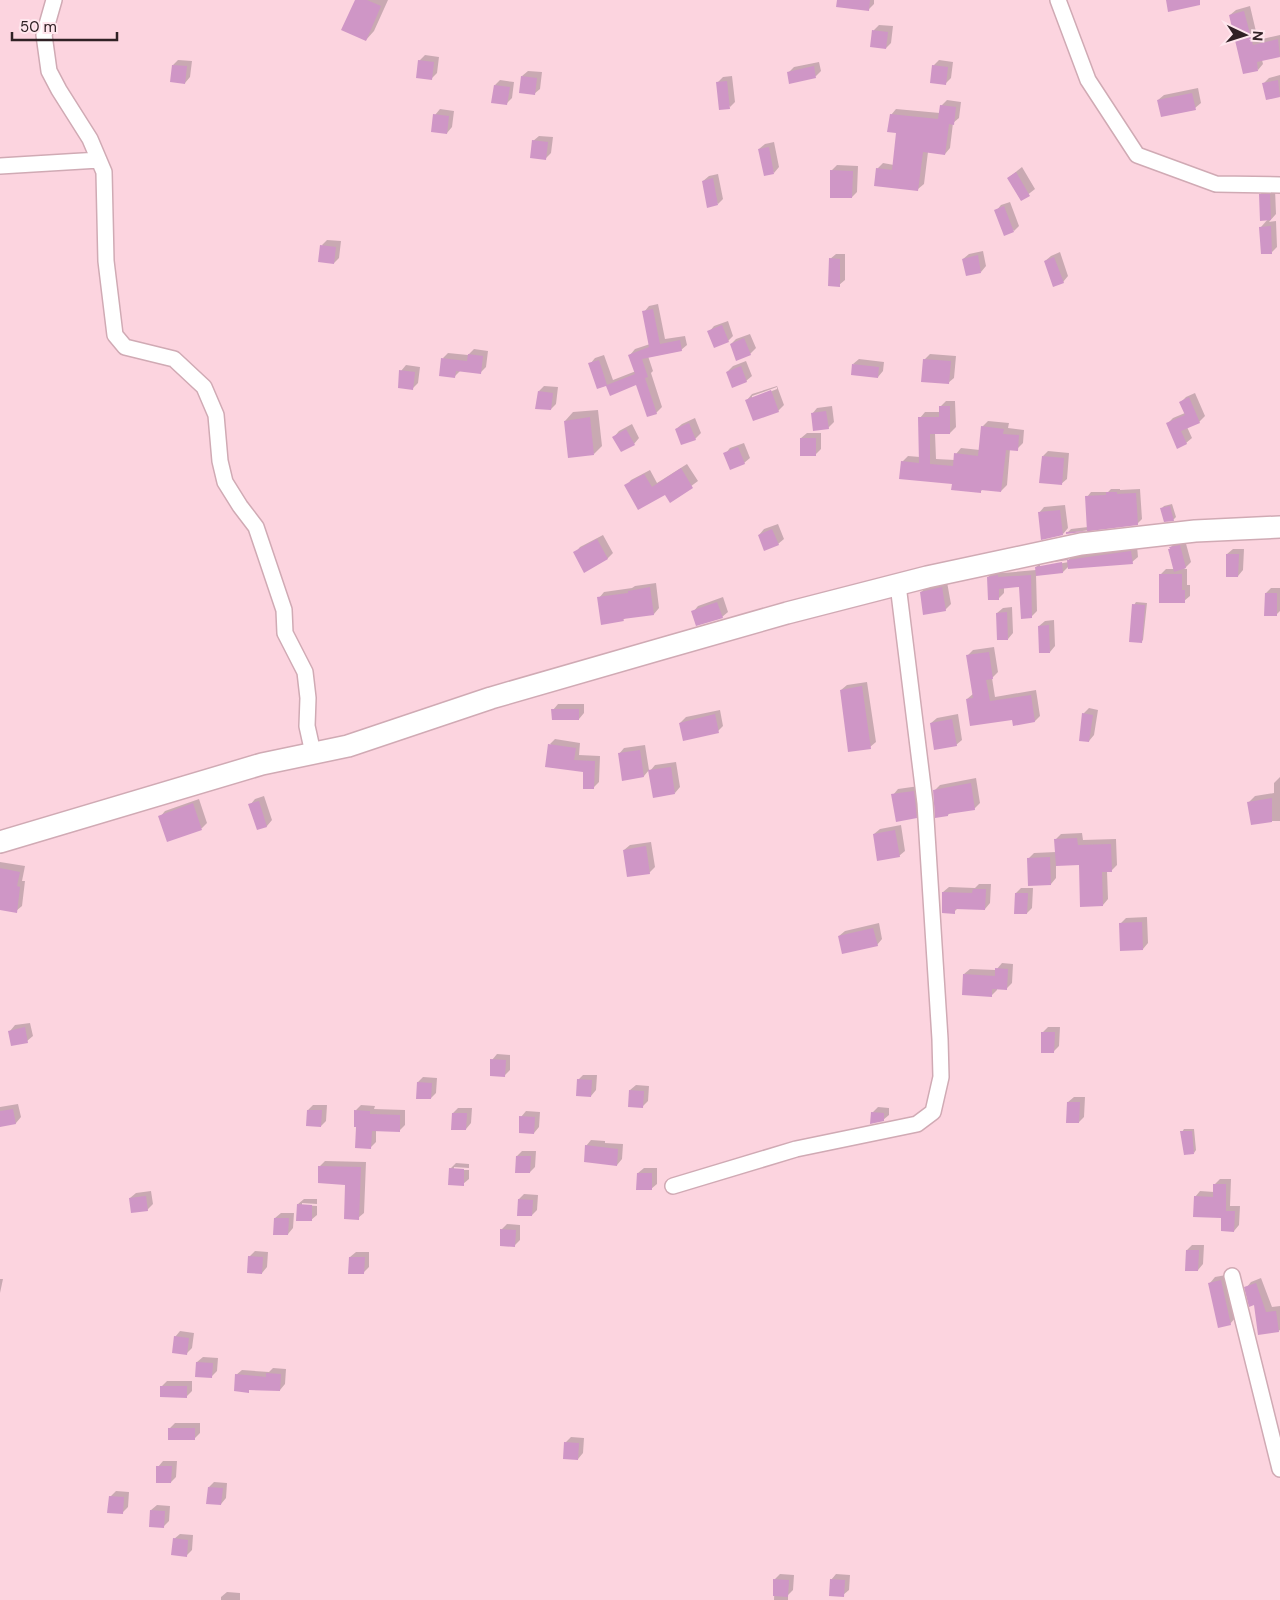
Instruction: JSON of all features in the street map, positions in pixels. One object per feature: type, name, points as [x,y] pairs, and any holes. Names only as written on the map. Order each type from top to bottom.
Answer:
[{"type":"street","points":[[54,0],[44,35],[49,71],[90,139],[104,172],[106,261],[114,334],[125,347],[174,359],[204,387],[216,415],[220,461],[225,482],[256,527],[284,610],[285,633],[304,672],[308,698],[307,726],[313,753]]},
{"type":"street","points":[[1058,0],[1088,80],[1137,155],[1216,184],[1280,185]]},
{"type":"street","points":[[0,166],[99,160]]},
{"type":"street","points":[[0,842],[262,764],[348,746],[491,698],[661,648],[898,585],[1028,554],[1081,544],[1195,531],[1280,527]]},
{"type":"street","points":[[673,1186],[796,1148],[917,1124],[932,1112],[941,1077],[925,813],[898,585]]},
{"type":"street","points":[[1232,1276],[1280,1469]]},
{"type":"building","points":[[355,0],[367,0],[381,6],[366,41],[341,30]]},
{"type":"building","points":[[837,0],[870,0],[869,11],[836,7]]},
{"type":"building","points":[[1166,0],[1200,0],[1200,5],[1168,12]]},
{"type":"building","points":[[1244,11],[1253,45],[1278,39],[1280,57],[1257,62],[1258,71],[1243,74],[1229,15]]},
{"type":"building","points":[[872,30],[888,32],[886,49],[870,47]]},
{"type":"building","points":[[418,60],[434,62],[432,80],[416,78]]},
{"type":"building","points":[[172,65],[187,66],[185,84],[170,82]]},
{"type":"building","points":[[932,65],[948,67],[946,85],[930,83]]},
{"type":"building","points":[[814,66],[816,78],[789,84],[787,72]]},
{"type":"building","points":[[521,76],[537,78],[535,95],[519,93]]},
{"type":"building","points":[[1278,80],[1280,97],[1266,100],[1262,83]]},
{"type":"building","points":[[727,81],[730,109],[719,110],[716,82]]},
{"type":"building","points":[[494,85],[510,87],[507,105],[491,103]]},
{"type":"building","points":[[1192,93],[1196,110],[1161,117],[1157,100]]},
{"type":"building","points":[[940,105],[956,107],[954,125],[949,124],[945,155],[923,152],[918,191],[874,186],[876,168],[892,170],[896,133],[887,132],[890,114],[938,119]]},
{"type":"building","points":[[433,114],[449,116],[447,134],[431,132]]},
{"type":"building","points":[[532,140],[548,142],[546,160],[530,158]]},
{"type":"building","points":[[769,147],[774,174],[764,176],[758,149]]},
{"type":"building","points":[[830,170],[853,171],[852,198],[830,198]]},
{"type":"building","points":[[1016,172],[1030,196],[1021,201],[1007,178]]},
{"type":"building","points":[[713,178],[718,205],[707,208],[702,181]]},
{"type":"building","points":[[1259,194],[1270,194],[1271,220],[1260,221]]},
{"type":"building","points":[[1004,206],[1014,232],[1004,236],[994,210]]},
{"type":"building","points":[[1271,226],[1272,254],[1261,254],[1259,227]]},
{"type":"building","points":[[320,245],[336,247],[334,264],[318,262]]},
{"type":"building","points":[[978,255],[981,273],[966,276],[962,259]]},
{"type":"building","points":[[1054,257],[1064,283],[1053,287],[1044,261]]},
{"type":"building","points":[[829,258],[840,259],[840,287],[828,286]]},
{"type":"building","points":[[653,309],[660,344],[680,340],[682,351],[642,359],[648,377],[645,378],[657,414],[647,417],[636,385],[610,396],[606,386],[597,389],[588,363],[599,360],[607,385],[635,374],[628,355],[649,347],[642,311]]},
{"type":"building","points":[[722,325],[729,342],[714,348],[707,331]]},
{"type":"building","points":[[744,338],[751,355],[736,361],[730,344]]},
{"type":"building","points":[[468,354],[483,356],[481,374],[456,371],[455,378],[439,376],[441,358],[467,361]]},
{"type":"building","points":[[923,359],[951,361],[949,384],[921,382]]},
{"type":"building","points":[[852,364],[879,367],[878,378],[851,375]]},
{"type":"building","points":[[741,366],[747,382],[732,388],[726,372]]},
{"type":"building","points":[[399,370],[415,372],[413,390],[398,388]]},
{"type":"building","points":[[771,390],[779,412],[753,421],[745,400]]},
{"type":"building","points":[[538,391],[553,393],[551,410],[535,409]]},
{"type":"building","points":[[1189,397],[1200,423],[1181,431],[1187,444],[1177,449],[1166,423],[1185,415],[1179,402]]},
{"type":"building","points":[[939,406],[950,406],[950,434],[930,434],[930,464],[953,466],[954,453],[978,456],[981,426],[1004,429],[1003,434],[1019,435],[1018,451],[1006,450],[1001,492],[981,490],[981,493],[951,490],[952,484],[899,479],[901,461],[919,463],[918,417],[939,417]]},
{"type":"building","points":[[826,411],[829,429],[813,431],[811,413]]},
{"type":"building","points":[[590,417],[594,455],[568,458],[564,421]]},
{"type":"building","points":[[689,423],[696,440],[681,445],[675,429]]},
{"type":"building","points":[[626,429],[635,445],[621,452],[612,437]]},
{"type":"building","points":[[800,438],[816,438],[816,456],[800,456]]},
{"type":"building","points":[[738,447],[745,464],[730,470],[723,453]]},
{"type":"building","points":[[1042,456],[1064,458],[1062,485],[1039,483]]},
{"type":"building","points":[[681,468],[693,488],[670,503],[665,495],[638,510],[624,485],[644,474],[652,487]]},
{"type":"building","points":[[1106,492],[1117,492],[1117,494],[1136,493],[1138,525],[1066,534],[1066,532],[1087,531],[1085,496],[1106,495]]},
{"type":"building","points":[[1170,506],[1174,521],[1164,522],[1160,508]]},
{"type":"building","points":[[1060,510],[1063,535],[1041,540],[1038,512]]},
{"type":"building","points":[[772,529],[779,545],[764,551],[758,535]]},
{"type":"building","points":[[597,539],[608,559],[584,573],[573,552]]},
{"type":"building","points":[[1180,545],[1186,568],[1174,572],[1168,549],[1170,549],[1169,547]]},
{"type":"building","points":[[1131,551],[1133,564],[1068,569],[1067,560]]},
{"type":"building","points":[[1226,554],[1239,554],[1238,577],[1226,577]]},
{"type":"building","points":[[1062,562],[1063,573],[1036,576],[1035,567]]},
{"type":"building","points":[[1159,574],[1182,574],[1182,590],[1185,590],[1185,603],[1159,603]]},
{"type":"building","points":[[998,575],[998,577],[1031,575],[1032,618],[1021,619],[1019,587],[999,589],[999,600],[988,600],[987,577]]},
{"type":"building","points":[[650,587],[654,615],[623,619],[624,621],[601,625],[597,597],[628,593],[628,591]]},
{"type":"building","points":[[942,587],[946,611],[923,615],[920,592]]},
{"type":"building","points":[[1265,593],[1277,593],[1277,616],[1264,616]]},
{"type":"building","points":[[717,602],[723,618],[696,626],[691,611]]},
{"type":"building","points":[[1132,604],[1145,605],[1142,643],[1129,642]]},
{"type":"building","points":[[1007,612],[1008,640],[997,640],[996,613]]},
{"type":"building","points":[[1049,625],[1050,653],[1039,653],[1038,626]]},
{"type":"building","points":[[989,652],[993,679],[986,680],[990,701],[1031,695],[1035,722],[1013,726],[1012,720],[970,726],[966,699],[973,698],[966,655]]},
{"type":"building","points":[[862,686],[871,749],[848,752],[840,690]]},
{"type":"building","points":[[551,709],[579,709],[579,720],[552,720]]},
{"type":"building","points":[[1082,713],[1093,715],[1089,742],[1079,741]]},
{"type":"building","points":[[715,714],[719,733],[683,741],[679,723]]},
{"type":"building","points":[[952,719],[957,746],[934,750],[930,723]]},
{"type":"building","points":[[548,744],[576,748],[574,760],[595,761],[594,789],[583,789],[583,772],[545,767]]},
{"type":"building","points":[[640,750],[644,777],[622,781],[618,753]]},
{"type":"building","points":[[671,767],[675,794],[653,798],[648,770]]},
{"type":"building","points":[[971,783],[975,810],[935,818],[933,790]]},
{"type":"building","points":[[914,791],[917,818],[896,822],[891,794]]},
{"type":"building","points":[[1272,798],[1272,822],[1251,825],[1247,802]]},
{"type":"building","points":[[259,801],[267,827],[257,830],[248,804]]},
{"type":"building","points":[[193,803],[202,830],[167,842],[158,816]]},
{"type":"building","points":[[895,830],[900,857],[877,861],[873,834]]},
{"type":"building","points":[[1077,838],[1078,845],[1111,844],[1112,872],[1102,872],[1103,906],[1080,907],[1079,865],[1056,866],[1054,839]]},
{"type":"building","points":[[646,846],[650,874],[627,877],[623,850]]},
{"type":"building","points":[[1050,857],[1051,885],[1028,886],[1027,858]]},
{"type":"building","points":[[0,868],[20,872],[17,886],[20,887],[17,913],[0,910]]},
{"type":"building","points":[[973,889],[986,889],[985,910],[955,909],[955,914],[942,913],[942,892],[972,893]]},
{"type":"building","points":[[1015,893],[1028,893],[1027,914],[1014,914]]},
{"type":"building","points":[[1142,922],[1143,950],[1120,951],[1119,923]]},
{"type":"building","points":[[873,928],[878,946],[842,954],[838,936]]},
{"type":"building","points":[[995,968],[1008,969],[1007,990],[992,989],[992,997],[962,995],[963,974],[995,976]]},
{"type":"building","points":[[25,1027],[28,1043],[11,1046],[8,1031]]},
{"type":"building","points":[[1041,1032],[1055,1032],[1054,1053],[1041,1053]]},
{"type":"building","points":[[490,1059],[506,1060],[505,1077],[490,1076]]},
{"type":"building","points":[[577,1079],[592,1080],[591,1097],[576,1096]]},
{"type":"building","points":[[417,1082],[432,1083],[431,1099],[416,1099]]},
{"type":"building","points":[[629,1090],[644,1091],[643,1108],[628,1107]]},
{"type":"building","points":[[1067,1102],[1080,1102],[1079,1123],[1066,1123]]},
{"type":"building","points":[[13,1109],[16,1124],[0,1127],[0,1111]]},
{"type":"building","points":[[307,1110],[322,1110],[321,1127],[306,1126]]},
{"type":"building","points":[[354,1110],[370,1111],[370,1114],[400,1115],[400,1132],[372,1131],[371,1149],[355,1148],[356,1127],[354,1127]]},
{"type":"building","points":[[871,1112],[884,1113],[884,1121],[870,1124]]},
{"type":"building","points":[[452,1113],[467,1113],[466,1130],[451,1130]]},
{"type":"building","points":[[519,1116],[535,1117],[534,1134],[519,1133]]},
{"type":"building","points":[[1180,1131],[1192,1131],[1194,1154],[1184,1155]]},
{"type":"building","points":[[585,1145],[618,1149],[617,1166],[584,1162]]},
{"type":"building","points":[[516,1156],[531,1156],[530,1173],[515,1173]]},
{"type":"building","points":[[318,1166],[361,1167],[359,1220],[344,1219],[345,1185],[318,1183]]},
{"type":"building","points":[[449,1168],[464,1169],[464,1186],[448,1185]]},
{"type":"building","points":[[637,1173],[652,1173],[652,1190],[636,1190]]},
{"type":"building","points":[[1213,1184],[1226,1184],[1226,1211],[1235,1211],[1234,1232],[1221,1231],[1221,1218],[1193,1217],[1194,1196],[1213,1197]]},
{"type":"building","points":[[146,1196],[148,1211],[131,1213],[129,1198]]},
{"type":"building","points":[[518,1199],[533,1200],[532,1216],[517,1216]]},
{"type":"building","points":[[297,1204],[312,1205],[312,1221],[296,1221]]},
{"type":"building","points":[[274,1218],[289,1218],[288,1235],[273,1235]]},
{"type":"building","points":[[500,1229],[516,1230],[515,1247],[500,1246]]},
{"type":"building","points":[[1186,1250],[1199,1250],[1198,1271],[1185,1271]]},
{"type":"building","points":[[248,1256],[263,1257],[262,1274],[247,1273]]},
{"type":"building","points":[[349,1257],[365,1257],[364,1274],[348,1274]]},
{"type":"building","points":[[1221,1280],[1231,1325],[1218,1328],[1208,1283]]},
{"type":"building","points":[[1256,1283],[1266,1312],[1276,1311],[1279,1332],[1258,1335],[1254,1305],[1249,1307],[1244,1287]]},
{"type":"building","points":[[174,1336],[189,1338],[187,1355],[172,1353]]},
{"type":"building","points":[[196,1362],[213,1363],[212,1378],[195,1377]]},
{"type":"building","points":[[266,1373],[281,1374],[280,1391],[249,1390],[249,1393],[234,1391],[235,1374],[266,1377]]},
{"type":"building","points":[[160,1386],[187,1386],[187,1398],[160,1397]]},
{"type":"building","points":[[168,1428],[195,1428],[195,1440],[168,1440]]},
{"type":"building","points":[[564,1442],[579,1443],[578,1460],[563,1459]]},
{"type":"building","points":[[156,1466],[172,1466],[171,1483],[156,1483]]},
{"type":"building","points":[[208,1487],[223,1488],[221,1505],[206,1504]]},
{"type":"building","points":[[109,1496],[124,1497],[123,1514],[107,1513]]},
{"type":"building","points":[[150,1510],[165,1511],[164,1528],[149,1527]]},
{"type":"building","points":[[173,1538],[188,1540],[187,1557],[171,1555]]},
{"type":"building","points":[[773,1579],[789,1580],[788,1597],[773,1596]]},
{"type":"building","points":[[830,1579],[845,1580],[844,1597],[829,1596]]}]
